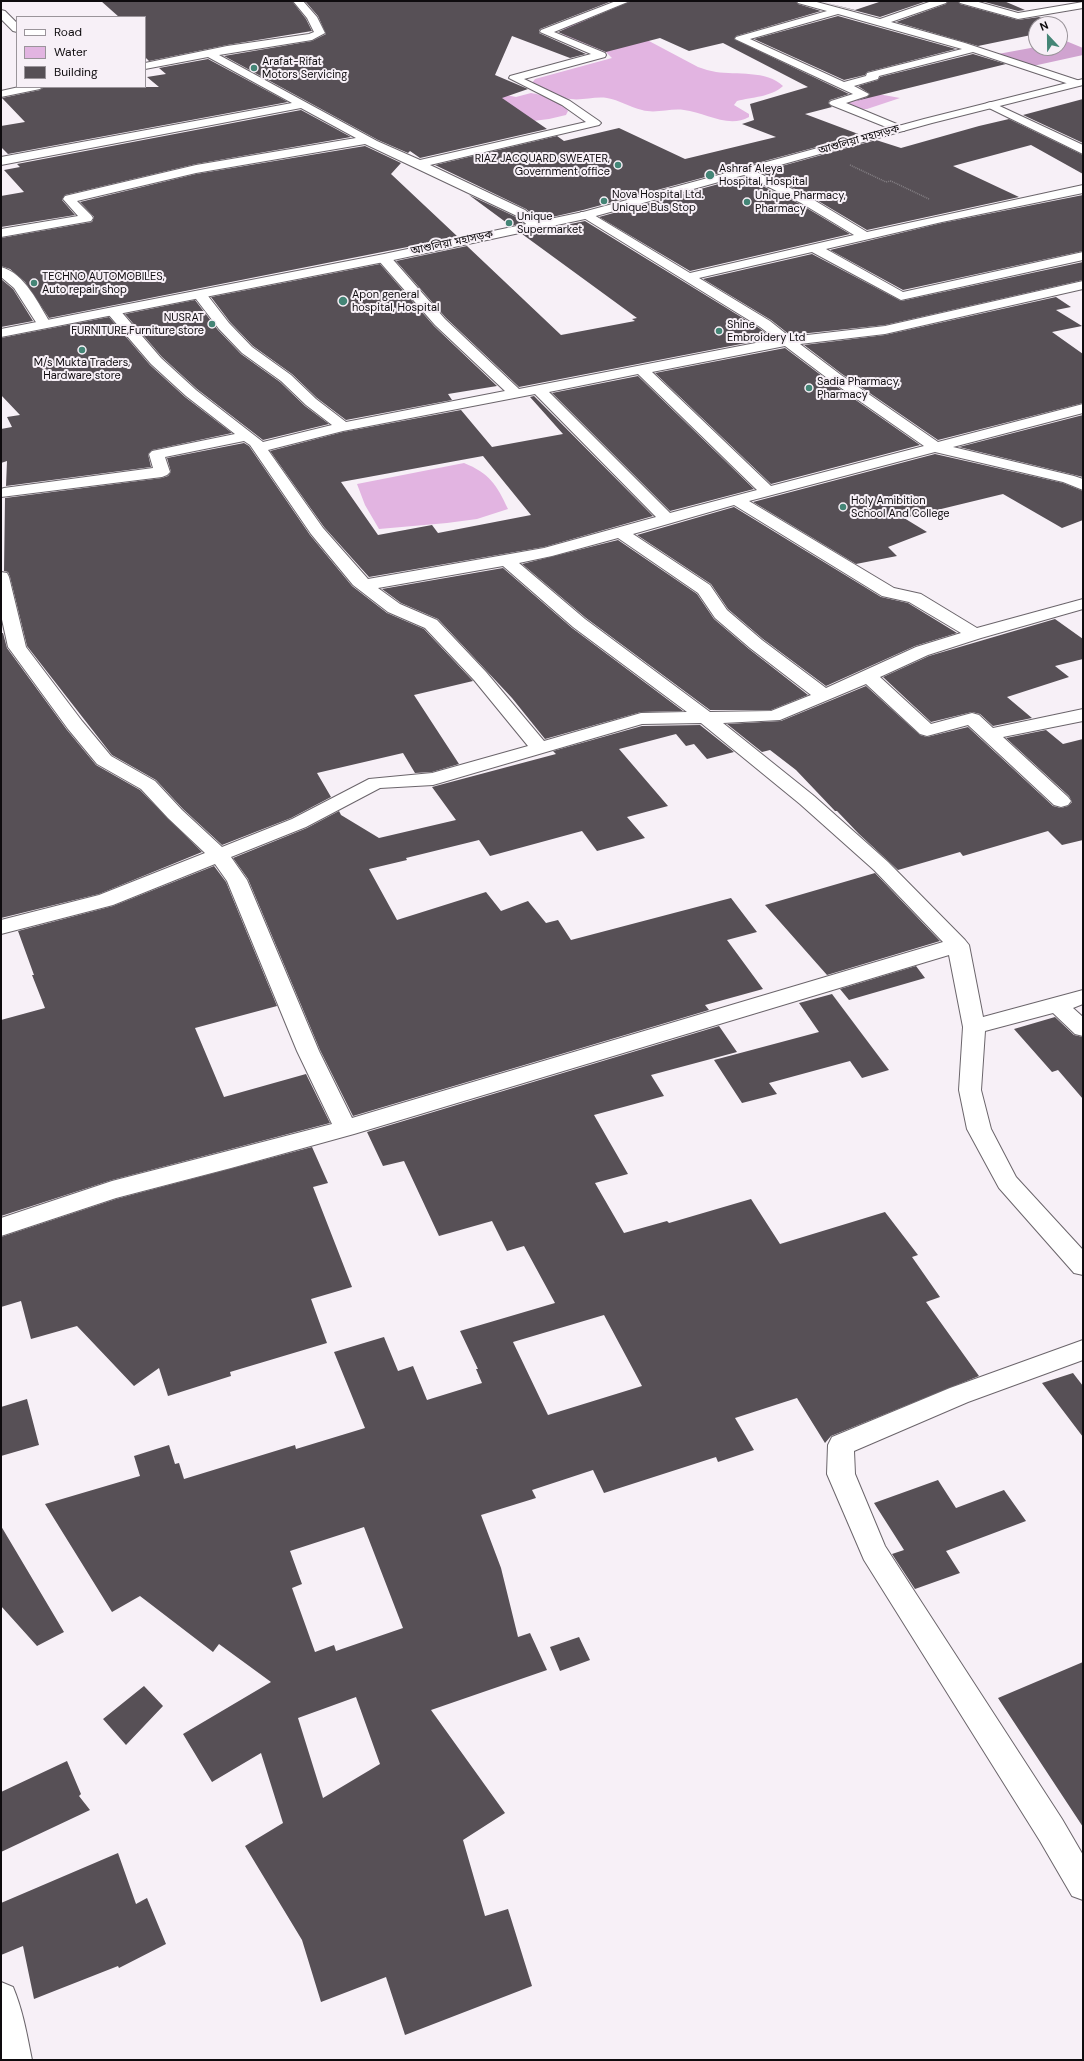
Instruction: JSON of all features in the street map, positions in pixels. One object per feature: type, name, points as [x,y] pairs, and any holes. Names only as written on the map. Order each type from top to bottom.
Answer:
[{"type":"main road","points":[[146,66],[210,54],[227,49],[312,37],[320,33],[312,17],[298,1]]},
{"type":"main road","points":[[418,164],[470,151],[556,134],[595,123],[566,103],[514,78],[601,55],[545,32],[625,1]]},
{"type":"main road","points":[[802,1],[973,49],[1079,82]]},
{"type":"main road","points":[[880,23],[942,1]]},
{"type":"main road","points":[[964,1],[1018,16],[1083,4]]},
{"type":"main road","points":[[1076,1],[1083,4]]},
{"type":"main road","points":[[838,11],[740,39],[864,94],[835,104],[900,129]]},
{"type":"main road","points":[[1,13],[16,28]]},
{"type":"main road","points":[[844,85],[874,77],[871,75],[973,49]]},
{"type":"main road","points":[[210,54],[366,140],[521,214],[536,226]]},
{"type":"main road","name":"আশুলিয়া মহাসড়ক","points":[[1,333],[384,258],[585,215],[1079,82]]},
{"type":"main road","points":[[1,94],[31,88]]},
{"type":"main road","points":[[1,161],[302,105]]},
{"type":"main road","points":[[991,105],[1083,150]]},
{"type":"main road","points":[[1,233],[87,218],[69,199],[196,169],[366,140]]},
{"type":"main road","points":[[746,171],[805,200],[865,236]]},
{"type":"main road","points":[[688,277],[960,214],[1083,189]]},
{"type":"main road","points":[[585,215],[765,324],[937,448],[1068,479],[1083,485]]},
{"type":"main road","points":[[814,248],[901,296],[1083,256]]},
{"type":"main road","points":[[384,258],[440,322],[516,394]]},
{"type":"main road","points":[[1,271],[19,285],[44,324]]},
{"type":"main road","points":[[259,448],[343,427],[788,341],[885,330],[1083,285]]},
{"type":"main road","points":[[200,295],[247,350],[286,378],[311,402],[343,427]]},
{"type":"main road","points":[[113,311],[168,372],[191,393],[247,436],[259,448],[317,531],[359,581],[394,608],[432,624],[480,676],[540,748]]},
{"type":"main road","points":[[642,370],[768,492]]},
{"type":"main road","points":[[539,390],[667,519]]},
{"type":"main road","points":[[365,585],[546,553],[736,500],[937,448],[1083,408]]},
{"type":"main road","points":[[2,493],[162,472],[157,454],[247,436]]},
{"type":"main road","points":[[736,500],[888,592],[914,598],[975,634]]},
{"type":"main road","points":[[621,533],[704,589],[721,614],[756,644],[824,696]]},
{"type":"main road","points":[[506,560],[580,623],[706,718],[807,800],[869,856],[958,945],[974,1027],[970,1090],[979,1129],[1007,1182],[1083,1266]]},
{"type":"main road","points":[[1,577],[17,646],[75,725],[104,760],[148,785],[175,814],[219,855],[237,880],[308,1051],[346,1128]]},
{"type":"main road","points":[[1,927],[106,900],[299,823],[376,783],[433,779],[641,719],[774,716],[824,696],[922,652],[975,634],[1083,604]]},
{"type":"main road","points":[[868,676],[927,730],[972,719],[1061,801]]},
{"type":"main road","points":[[988,735],[1083,715]]},
{"type":"main road","points":[[1,1227],[112,1190],[231,1160],[346,1128],[512,1077],[725,1016],[958,945]]},
{"type":"main road","points":[[974,1027],[1083,997]]},
{"type":"main road","points":[[1057,1005],[1083,1029]]},
{"type":"main road","points":[[1083,1350],[960,1394],[841,1445],[840,1474],[874,1552],[1052,1830],[1083,1885]]},
{"type":"main road","points":[[1,1999],[8,2020],[15,2060]]},
{"type":"path","points":[[819,151],[886,182],[891,181],[960,214]]},
{"type":"shaded area","points":[[1068,42],[1083,48],[1083,55],[1033,66],[998,54],[1028,48],[1028,56],[1068,56]]},
{"type":"water","points":[[600,15],[698,67],[716,72],[751,74],[769,77],[783,86],[767,95],[737,101],[734,105],[749,114],[749,117],[741,120],[725,121],[692,111],[647,111],[607,98],[571,99],[548,92],[532,83],[535,79],[612,58],[606,52],[564,35],[561,32],[568,26]]},
{"type":"water","points":[[531,93],[546,96],[561,103],[568,111],[566,115],[533,121],[488,94],[501,94],[516,97]]},
{"type":"water","points":[[878,94],[900,98],[867,109],[856,109],[846,104],[846,102]]},
{"type":"water","points":[[464,463],[480,471],[491,481],[500,493],[508,509],[477,519],[379,529],[365,505],[357,484]]},
{"type":"building","points":[[101,1],[292,1],[306,19],[312,31],[227,45],[149,61],[146,58],[146,16],[118,16]]},
{"type":"building","points":[[305,1],[612,1],[540,29],[539,31],[539,33],[586,54],[570,58],[512,36],[495,75],[528,89],[502,98],[547,129],[420,158],[410,151],[408,153],[378,140],[224,56],[312,41],[326,34],[318,16]]},
{"type":"building","points":[[631,1],[796,1],[798,4],[821,11],[736,36],[734,39],[849,94],[830,100],[828,103],[832,107],[805,114],[861,135],[583,210],[539,220],[526,209],[435,165],[557,136],[564,141],[619,128],[685,159],[776,137],[742,124],[754,120],[750,104],[808,87],[723,43],[689,51],[660,38],[606,52],[558,32]]},
{"type":"building","points":[[819,1],[855,10],[882,1],[927,1],[880,17]]},
{"type":"building","points":[[948,1],[958,1],[960,4],[1018,20],[1028,19],[1028,36],[978,46],[896,22],[946,4]]},
{"type":"building","points":[[981,1],[1004,1],[1025,10],[1018,11]]},
{"type":"building","points":[[838,16],[956,49],[867,72],[865,75],[844,80],[754,39]]},
{"type":"building","points":[[973,54],[1006,64],[856,101],[867,97],[870,94],[858,86],[878,80],[880,77]]},
{"type":"building","points":[[208,59],[288,102],[8,154],[1,147],[1,126],[25,122],[2,98],[40,90],[43,88],[159,87],[147,77],[166,74],[159,68]]},
{"type":"building","points":[[1083,99],[1083,143],[1023,115]]},
{"type":"building","points":[[301,110],[351,137],[196,164],[65,195],[62,200],[75,215],[1,227],[1,196],[24,192],[4,170],[20,167],[17,164]]},
{"type":"building","points":[[1009,119],[1083,155],[1083,174],[1031,145],[953,166],[1019,197],[867,230],[810,196],[760,172],[876,140],[901,148]]},
{"type":"building","points":[[365,146],[401,163],[391,174],[458,237],[49,318],[25,282],[10,269],[1,266],[1,238],[92,222],[94,217],[80,202],[196,174]]},
{"type":"building","points":[[744,177],[800,204],[850,234],[690,271],[599,217]]},
{"type":"building","points":[[469,195],[516,217],[523,223],[511,226]]},
{"type":"building","points":[[1083,195],[1083,251],[903,290],[830,250],[942,223]]},
{"type":"building","points":[[585,221],[759,328],[772,338],[519,387],[446,318],[396,261],[467,246],[561,335],[635,321],[632,319],[637,318],[522,234]]},
{"type":"building","points":[[812,254],[901,301],[1083,262],[1083,280],[885,325],[790,335],[771,320],[703,279]]},
{"type":"building","points":[[380,264],[434,326],[497,386],[448,394],[452,400],[346,420],[317,398],[292,374],[253,346],[230,322],[211,297]]},
{"type":"building","points":[[1,279],[13,289],[33,321],[1,327]]},
{"type":"building","points":[[1056,297],[1071,307],[1056,310],[1082,326],[1052,332],[1083,354],[1083,403],[938,440],[842,374],[804,345],[885,335]]},
{"type":"building","points":[[195,300],[218,330],[241,354],[280,382],[305,406],[329,424],[263,440],[197,389],[162,357],[125,314]]},
{"type":"building","points":[[109,317],[150,365],[185,397],[232,433],[152,450],[148,454],[151,467],[6,486],[7,461],[1,463],[1,429],[12,427],[7,417],[20,415],[1,395],[1,338]]},
{"type":"building","points":[[785,348],[830,382],[920,445],[771,484],[655,373]]},
{"type":"building","points":[[638,376],[754,489],[670,511],[552,393]]},
{"type":"building","points":[[534,396],[653,516],[544,547],[369,577],[324,527],[270,451],[343,432],[461,410],[492,447],[563,434],[530,397]],"holes":[[[483,456],[531,515],[438,533],[432,525],[378,535],[341,482]]]},
{"type":"building","points":[[1083,415],[1083,477],[959,447]]},
{"type":"building","points":[[244,443],[249,446],[310,535],[352,586],[387,613],[424,629],[473,681],[414,695],[459,764],[432,772],[415,773],[403,753],[317,773],[331,797],[291,818],[222,845],[183,809],[156,780],[112,755],[27,646],[10,577],[8,572],[4,571],[5,498],[162,478],[168,476],[171,472],[167,458]]},
{"type":"building","points":[[935,454],[1063,483],[1083,491],[1083,520],[1062,528],[1003,494],[904,518],[927,532],[888,547],[897,556],[856,564],[753,502]]},
{"type":"building","points":[[734,507],[881,597],[908,603],[957,633],[915,646],[826,686],[763,639],[728,609],[711,584],[637,535]]},
{"type":"building","points":[[618,540],[697,594],[714,619],[749,649],[808,695],[771,710],[710,710],[586,618],[522,564]]},
{"type":"building","points":[[503,568],[572,628],[683,711],[641,712],[545,739],[512,698],[438,619],[401,603],[382,589]]},
{"type":"building","points":[[1055,619],[1083,639],[1083,659],[1055,666],[1069,677],[1007,697],[1032,718],[993,726],[980,714],[972,712],[931,722],[883,677],[929,656]]},
{"type":"building","points":[[1,633],[3,633],[7,648],[67,730],[96,765],[140,790],[202,852],[99,894],[1,918]]},
{"type":"building","points":[[866,686],[920,735],[927,737],[968,727],[1053,806],[1061,808],[1068,806],[1072,802],[1069,796],[1006,738],[1046,730],[1063,744],[1083,739],[1083,840],[1062,845],[1048,831],[963,856],[960,852],[898,870],[859,834],[837,811],[835,811],[796,770],[770,750],[762,752],[727,724],[781,721]]},
{"type":"building","points":[[700,725],[734,752],[707,759],[694,744],[686,746],[676,734],[619,749],[668,806],[627,817],[645,838],[597,851],[582,831],[490,856],[479,840],[406,858],[407,860],[369,869],[397,920],[486,892],[501,911],[528,901],[546,923],[558,920],[571,940],[731,898],[757,932],[727,940],[763,989],[705,1005],[709,1010],[353,1116],[320,1050],[248,879],[233,858],[307,828],[339,811],[341,815],[379,838],[456,820],[432,787],[556,754],[553,751],[642,726]]},
{"type":"building","points":[[214,866],[226,882],[277,1006],[195,1028],[224,1097],[306,1074],[330,1123],[112,1180],[1,1216],[1,1020],[45,1008],[32,975],[34,975],[18,931],[113,906]]},
{"type":"building","points":[[875,873],[940,941],[827,975],[765,905]]},
{"type":"building","points":[[916,966],[925,978],[849,1000],[840,989]]},
{"type":"building","points":[[832,994],[889,1070],[862,1078],[850,1061],[769,1083],[777,1094],[742,1103],[714,1060],[819,1032],[799,1003]]},
{"type":"building","points":[[1055,1017],[1074,1035],[1083,1037],[1083,1099],[1058,1070],[1052,1072],[1014,1029]]},
{"type":"building","points":[[719,1026],[737,1052],[651,1075],[664,1096],[594,1115],[628,1174],[595,1183],[624,1233],[667,1221],[669,1223],[751,1199],[780,1244],[885,1212],[918,1255],[912,1257],[940,1297],[926,1302],[979,1376],[831,1436],[825,1443],[797,1398],[735,1418],[754,1450],[718,1462],[716,1457],[604,1493],[593,1470],[532,1490],[536,1498],[481,1515],[501,1568],[518,1637],[530,1633],[547,1670],[431,1710],[505,1813],[463,1840],[485,1916],[508,1909],[532,1986],[405,2035],[386,1977],[321,2002],[302,1940],[245,1846],[283,1823],[261,1753],[212,1782],[183,1734],[271,1682],[219,1644],[213,1652],[140,1596],[112,1612],[45,1504],[140,1476],[134,1456],[169,1445],[175,1464],[179,1463],[184,1479],[295,1445],[296,1449],[365,1428],[334,1352],[384,1337],[398,1371],[413,1366],[427,1400],[482,1383],[476,1369],[478,1369],[460,1331],[555,1303],[524,1246],[507,1251],[492,1221],[439,1236],[404,1161],[383,1166],[367,1132]],"holes":[[[604,1315],[642,1386],[548,1415],[513,1342]],[[364,1527],[403,1628],[336,1651],[334,1645],[315,1652],[292,1588],[302,1584],[290,1551]],[[356,1697],[380,1764],[323,1798],[298,1718]]]},
{"type":"building","points":[[312,1147],[328,1183],[313,1187],[352,1287],[311,1299],[327,1343],[230,1372],[231,1376],[168,1396],[159,1368],[134,1386],[77,1326],[31,1339],[21,1301],[1,1307],[1,1237],[116,1199]]},
{"type":"building","points":[[1073,1373],[1083,1386],[1083,1437],[1042,1383]]},
{"type":"building","points":[[27,1399],[39,1445],[1,1456],[1,1407]]},
{"type":"building","points":[[938,1480],[956,1508],[1004,1490],[1026,1521],[946,1551],[960,1573],[915,1589],[892,1554],[904,1550],[874,1503]]},
{"type":"building","points":[[1,1526],[64,1632],[37,1646],[1,1606]]},
{"type":"building","points":[[579,1637],[590,1660],[560,1671],[550,1647]]},
{"type":"building","points":[[1083,1662],[1083,1827],[998,1698]]},
{"type":"building","points":[[144,1686],[163,1706],[126,1745],[103,1719]]},
{"type":"building","points":[[67,1761],[81,1794],[79,1796],[90,1810],[1,1852],[1,1792]]},
{"type":"building","points":[[118,1853],[136,1904],[147,1898],[166,1944],[119,1968],[118,1966],[34,1999],[23,1946],[1,1955],[1,1903]]},
{"type":"place","name":"Arafat-Rifat Motors Servicing","points":[[254,68]]},
{"type":"place","name":"RIAZ JACQUARD SWEATER, Government office","points":[[618,165]]},
{"type":"place","name":"Ashraf Aleya Hospital, Hospital","points":[[710,175]]},
{"type":"place","name":"Nova Hospital Ltd. Unique Bus Stop","points":[[604,201]]},
{"type":"place","name":"Unique Pharmacy, Pharmacy","points":[[747,202]]},
{"type":"place","name":"Unique Supermarket","points":[[509,223]]},
{"type":"place","name":"TECHNO AUTOMOBILES, Auto repair shop","points":[[34,283]]},
{"type":"place","name":"Apon general hospital, Hospital","points":[[343,301]]},
{"type":"place","name":"NUSRAT FURNITURE,Furniture store","points":[[212,324]]},
{"type":"place","name":"Shine Embroidery Ltd","points":[[719,331]]},
{"type":"place","name":"M/s Mukta Traders, Hardware store","points":[[82,350]]},
{"type":"place","name":"Sadia Pharmacy, Pharmacy","points":[[809,388]]},
{"type":"place","name":"Holy Amibition School And College","points":[[843,507]]}]
